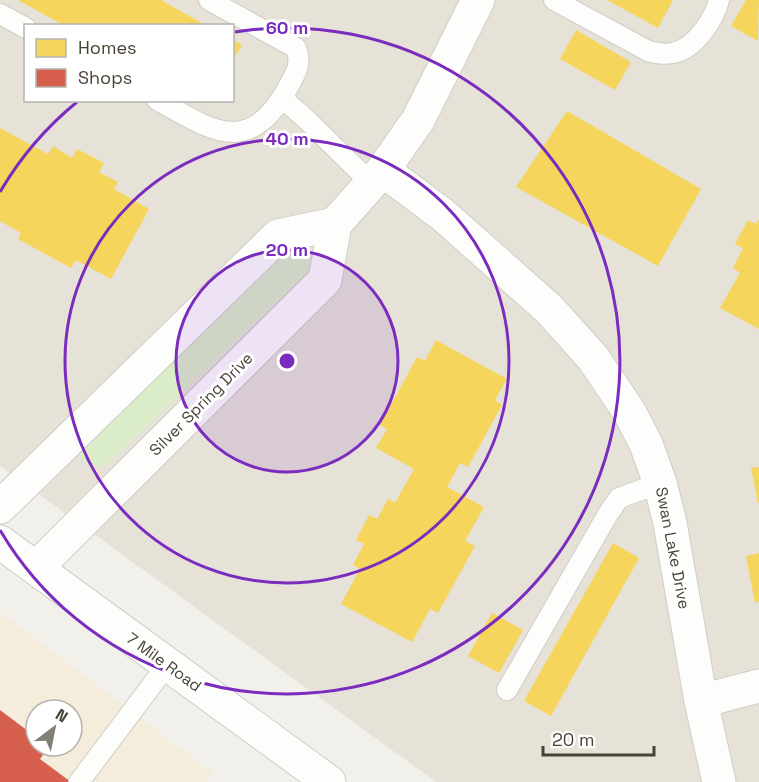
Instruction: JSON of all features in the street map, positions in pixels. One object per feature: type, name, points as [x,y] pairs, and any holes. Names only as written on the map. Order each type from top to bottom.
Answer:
[{"type":"street","points":[[0,507],[278,236],[335,224],[378,177],[418,120],[478,0]]},
{"type":"street","name":"Swan Lake Drive","points":[[378,177],[443,215],[549,309],[593,358],[630,413],[641,434],[660,483],[670,523],[701,700],[719,782]]},
{"type":"street","name":"Silver Spring Drive","points":[[36,568],[325,280],[335,224]]},
{"type":"street","name":"7 Mile Road","points":[[1,545],[36,568],[329,782]]},
{"type":"street","points":[[701,700],[759,686]]},
{"type":"lane","points":[[161,102],[203,126],[221,132],[238,133],[252,128],[282,98],[299,68],[296,48],[209,0]]},
{"type":"lane","points":[[554,0],[648,51],[662,54],[684,50],[709,22],[719,0]]},
{"type":"lane","points":[[0,14],[24,27]]},
{"type":"lane","points":[[282,98],[378,177]]},
{"type":"lane","points":[[507,690],[608,514],[620,498],[660,483]]},
{"type":"lane","points":[[79,782],[167,665]]},
{"type":"shaded area","points":[[0,0],[759,0],[759,782],[436,782],[0,466]]},
{"type":"shaded area","points":[[0,612],[213,773],[206,782],[0,782]]},
{"type":"green space","points":[[297,247],[307,251],[310,262],[309,271],[104,466],[95,467],[86,463],[80,454],[83,444],[288,249]]},
{"type":"building: Homes","points":[[18,0],[161,0],[203,24],[61,24]]},
{"type":"building: Homes","points":[[607,0],[673,0],[658,28]]},
{"type":"building: Homes","points":[[746,0],[759,0],[758,41],[731,26]]},
{"type":"building: Homes","points":[[576,30],[631,62],[615,90],[560,59]]},
{"type":"building: Homes","points":[[234,40],[242,45],[234,59]]},
{"type":"building: Homes","points":[[567,111],[701,189],[658,266],[516,187]]},
{"type":"building: Homes","points":[[0,128],[48,154],[53,146],[72,158],[77,149],[104,163],[99,172],[118,182],[114,189],[149,209],[111,279],[76,260],[71,268],[18,239],[21,233],[0,221]]},
{"type":"building: Homes","points":[[759,219],[759,329],[720,308],[740,273],[733,268],[743,248],[735,244],[748,220],[756,224]]},
{"type":"building: Homes","points":[[436,340],[507,379],[495,400],[502,405],[468,467],[460,463],[447,487],[484,507],[465,541],[475,546],[438,613],[430,609],[412,642],[341,604],[360,569],[353,565],[364,544],[356,540],[369,515],[377,519],[388,499],[395,503],[414,469],[376,448],[387,429],[380,425],[417,357],[425,361]]},
{"type":"building: Homes","points":[[759,467],[759,503],[758,503],[751,468]]},
{"type":"building: Homes","points":[[613,543],[639,558],[551,716],[524,701]]},
{"type":"building: Homes","points":[[759,553],[759,602],[755,603],[746,556]]},
{"type":"building: Homes","points":[[492,613],[523,630],[499,673],[468,656]]},
{"type":"building: Shops","points":[[0,710],[24,728],[24,758],[41,758],[71,782],[0,782]]}]
